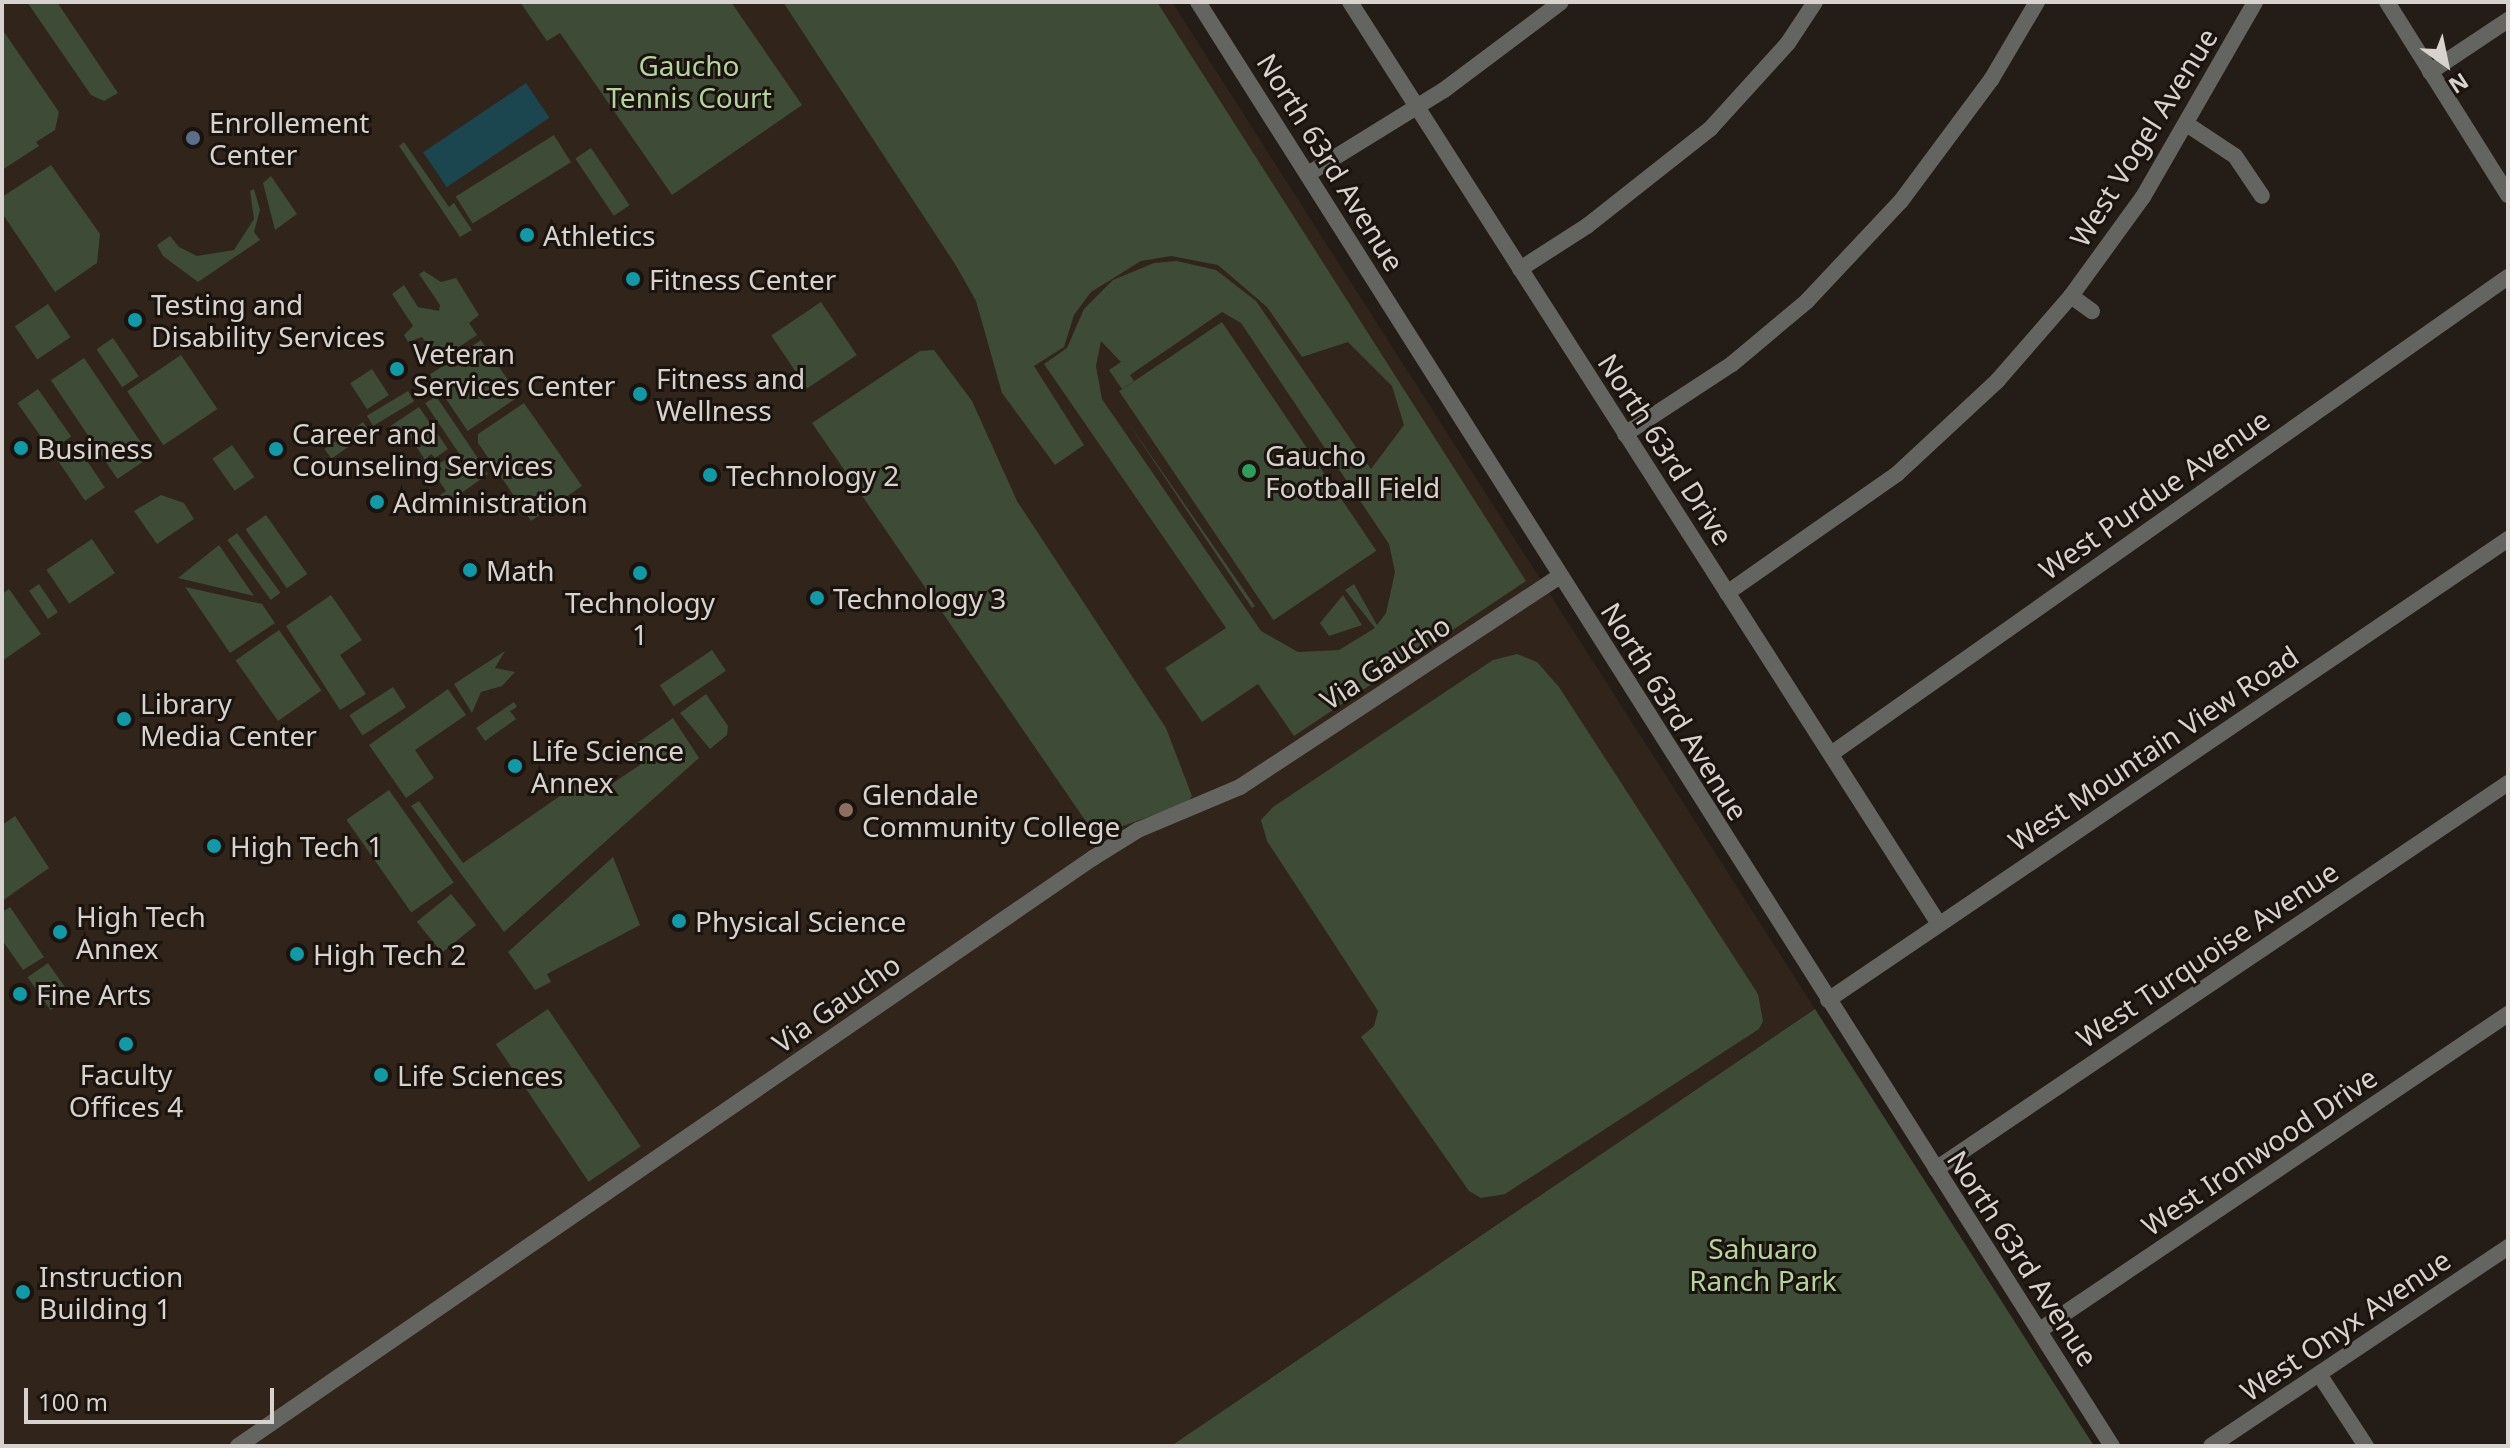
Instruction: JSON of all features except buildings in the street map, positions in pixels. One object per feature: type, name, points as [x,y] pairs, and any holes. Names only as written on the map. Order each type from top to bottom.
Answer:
[{"type":"street","name":"North 63rd Avenue","points":[[1198,2],[1559,577],[2112,1446]]},
{"type":"street","name":"North 63rd Drive","points":[[1350,2],[1939,924]]},
{"type":"street","points":[[1308,174],[1418,107],[1513,43],[1561,2]]},
{"type":"street","points":[[1520,269],[1587,226],[1710,129],[1788,43],[1815,2]]},
{"type":"street","points":[[1625,434],[1732,364],[1807,301],[1901,201],[1991,80],[2037,2]]},
{"type":"street","name":"West Vogel Avenue","points":[[1727,593],[1897,474],[1998,380],[2071,296],[2143,197],[2188,125],[2255,2]]},
{"type":"street","points":[[2387,2],[2508,195]]},
{"type":"street","points":[[2430,72],[2508,20]]},
{"type":"street","points":[[2188,125],[2235,156],[2262,196]]},
{"type":"street","name":"West Purdue Avenue","points":[[1831,754],[2508,277]]},
{"type":"street","points":[[2071,296],[2092,311]]},
{"type":"street","name":"West Mountain View Road","points":[[1828,1000],[2508,539]]},
{"type":"street","name":"Via Gaucho","points":[[238,1446],[1093,858],[1138,830],[1240,787],[1559,577]]},
{"type":"street","name":"West Turquoise Avenue","points":[[1936,1169],[2508,783]]},
{"type":"street","name":"West Ironwood Drive","points":[[2040,1330],[2508,1014]]},
{"type":"street","name":"West Onyx Avenue","points":[[2211,1446],[2508,1247]]},
{"type":"street","points":[[2319,1374],[2366,1446]]},
{"type":"shaded area","name":"Glendale Community College","points":[[2,2],[1172,2],[1815,1009],[1171,1446],[2,1446]]},
{"type":"green space","points":[[27,2],[57,2],[118,93],[104,101],[91,95]]},
{"type":"green space","name":"Gaucho Tennis Court","points":[[520,2],[731,2],[802,105],[672,195],[560,33],[547,41]]},
{"type":"green space","points":[[783,2],[1157,2],[1526,581],[1294,736],[1258,684],[1202,722],[1165,668],[1226,628],[1044,364],[1067,348],[1084,309],[1113,280],[1154,263],[1177,261],[1216,270],[1256,301],[1371,469],[1404,425],[1392,386],[1348,342],[1302,357],[1267,307],[1218,265],[1171,256],[1141,261],[1091,292],[1074,315],[1064,347],[1034,366],[1084,445],[1055,465],[1002,393],[976,301],[955,264]],"holes":[[[1222,312],[1241,323],[1389,544],[1395,572],[1386,613],[1377,625],[1354,584],[1345,590],[1375,628],[1339,650],[1298,652],[1261,631],[1102,399],[1096,366],[1101,341],[1121,362],[1109,370],[1122,389],[1134,381],[1130,375]]]},
{"type":"green space","points":[[2,29],[59,112],[55,130],[36,142],[39,146],[2,170]]},
{"type":"green space","points":[[554,135],[571,162],[473,224],[456,196]]},
{"type":"green space","points":[[404,142],[449,207],[454,203],[472,230],[460,237],[399,146]]},
{"type":"green space","points":[[591,148],[630,205],[614,216],[575,159]]},
{"type":"green space","points":[[51,165],[100,234],[97,263],[55,292],[2,213],[2,197]]},
{"type":"green space","points":[[271,176],[297,214],[275,230],[263,183]]},
{"type":"green space","points":[[254,189],[260,210],[254,232],[260,240],[198,282],[163,256],[157,245],[170,236],[179,247],[197,256],[234,250],[254,219],[250,191]]},
{"type":"green space","points":[[424,271],[441,282],[456,278],[479,315],[469,323],[477,335],[438,361],[422,337],[408,342],[404,335],[413,326],[392,294],[404,285],[418,307],[439,311],[440,305],[419,274]]},
{"type":"green space","points":[[821,302],[857,355],[807,389],[771,336]]},
{"type":"green space","points":[[48,304],[70,337],[37,360],[15,326]]},
{"type":"green space","name":"Gaucho Football Field","points":[[1222,322],[1376,551],[1274,620],[1119,391]]},
{"type":"green space","points":[[113,338],[139,376],[122,387],[96,349]]},
{"type":"green space","points":[[481,340],[519,396],[468,431],[430,375]]},
{"type":"green space","points":[[934,350],[972,401],[1017,501],[1166,728],[1192,796],[1188,802],[1096,836],[812,423],[920,351]]},
{"type":"green space","points":[[181,355],[217,409],[163,445],[127,391]]},
{"type":"green space","points":[[84,358],[151,457],[117,479],[51,380]]},
{"type":"green space","points":[[372,369],[389,395],[367,409],[350,383]]},
{"type":"green space","points":[[38,389],[71,437],[51,451],[18,403]]},
{"type":"green space","points":[[408,391],[414,401],[373,426],[367,416]]},
{"type":"green space","points":[[436,396],[478,458],[467,465],[425,403]]},
{"type":"green space","points":[[524,403],[582,486],[531,521],[478,443],[478,434]]},
{"type":"green space","points":[[419,407],[448,449],[435,458],[431,454],[425,460],[408,434],[398,439],[389,427]]},
{"type":"green space","points":[[1125,418],[1255,606],[1252,608]]},
{"type":"green space","points":[[363,422],[370,432],[331,459],[324,449]]},
{"type":"green space","points":[[232,445],[254,477],[235,491],[212,459]]},
{"type":"green space","points":[[77,446],[105,487],[85,501],[57,459]]},
{"type":"green space","points":[[452,456],[465,476],[482,466],[488,474],[442,507],[437,497],[446,491],[435,475],[442,469],[438,464]]},
{"type":"green space","points":[[161,495],[184,503],[194,519],[157,544],[134,511]]},
{"type":"green space","points":[[266,515],[307,574],[287,588],[246,529]]},
{"type":"green space","points":[[237,533],[280,593],[271,600],[227,540]]},
{"type":"green space","points":[[92,539],[115,573],[69,604],[46,570]]},
{"type":"green space","points":[[219,545],[254,596],[178,578]]},
{"type":"green space","points":[[39,584],[58,612],[48,619],[29,591]]},
{"type":"green space","points":[[185,587],[262,604],[275,623],[230,653]]},
{"type":"green space","points":[[9,589],[41,634],[2,661],[2,594]]},
{"type":"green space","points":[[331,595],[362,640],[340,655],[366,694],[340,710],[286,626]]},
{"type":"green space","points":[[1343,595],[1362,625],[1329,636],[1320,623]]},
{"type":"green space","points":[[279,630],[321,691],[278,721],[236,660]]},
{"type":"green space","points":[[712,650],[726,671],[674,706],[660,685]]},
{"type":"green space","points":[[505,651],[495,668],[515,672],[502,686],[481,692],[472,713],[454,684]]},
{"type":"green space","points":[[1517,654],[1537,662],[1559,687],[1758,994],[1763,1021],[1759,1029],[1505,1194],[1481,1198],[1469,1191],[1361,1037],[1374,1026],[1378,1011],[1267,841],[1261,820],[1273,807],[1493,660]]},
{"type":"green space","points":[[393,687],[406,707],[362,735],[349,715]]},
{"type":"green space","points":[[448,689],[466,715],[415,750],[434,778],[406,798],[369,745]]},
{"type":"green space","points":[[706,694],[728,726],[727,735],[710,749],[680,713]]},
{"type":"green space","points":[[514,702],[517,707],[510,711],[516,719],[485,741],[476,728]]},
{"type":"green space","points":[[673,718],[699,758],[504,932],[411,806],[419,801],[463,863],[583,780],[595,795],[640,765],[630,748]]},
{"type":"green space","points":[[389,790],[454,883],[411,912],[346,820]]},
{"type":"green space","points":[[15,816],[49,868],[2,901],[2,825]]},
{"type":"green space","points":[[613,857],[640,925],[547,974],[551,982],[535,990],[508,952]]},
{"type":"green space","points":[[451,894],[476,925],[442,953],[417,922]]},
{"type":"green space","points":[[10,907],[44,957],[23,970],[2,940],[2,912]]},
{"type":"green space","points":[[48,963],[71,996],[50,1010],[28,977]]},
{"type":"green space","points":[[548,1009],[641,1147],[589,1182],[496,1044]]},
{"type":"green space","name":"Sahuaro Ranch Park","points":[[1815,1009],[2094,1446],[1171,1446]]},
{"type":"water","points":[[526,83],[549,118],[447,187],[423,152]]},
{"type":"place","name":"Enrollement Center","points":[[193,138]]},
{"type":"place","name":"Athletics","points":[[527,235]]},
{"type":"place","name":"Fitness Center","points":[[633,279]]},
{"type":"place","name":"Testing and Disability Services","points":[[135,320]]},
{"type":"place","name":"Veteran Services Center","points":[[397,369]]},
{"type":"place","name":"Fitness and Wellness","points":[[640,394]]},
{"type":"place","name":"Business","points":[[21,448]]},
{"type":"place","name":"Career and Counseling Services","points":[[276,449]]},
{"type":"place","name":"Gaucho Football Field","points":[[1249,471]]},
{"type":"place","name":"Technology 2","points":[[710,475]]},
{"type":"place","name":"Administration","points":[[377,502]]},
{"type":"place","name":"Math","points":[[470,570]]},
{"type":"place","name":"Technology 1","points":[[640,573]]},
{"type":"place","name":"Technology 3","points":[[817,598]]},
{"type":"place","name":"Library Media Center","points":[[124,719]]},
{"type":"place","name":"Life Science Annex","points":[[515,766]]},
{"type":"place","name":"Glendale Community College","points":[[846,810]]},
{"type":"place","name":"High Tech 1","points":[[214,846]]},
{"type":"place","name":"Physical Science","points":[[679,921]]},
{"type":"place","name":"High Tech Annex","points":[[60,932]]},
{"type":"place","name":"High Tech 2","points":[[297,954]]},
{"type":"place","name":"Fine Arts","points":[[20,994]]},
{"type":"place","name":"Faculty Offices 4","points":[[126,1044]]},
{"type":"place","name":"Life Sciences","points":[[381,1075]]},
{"type":"place","name":"Instruction Building 1","points":[[23,1292]]}]
